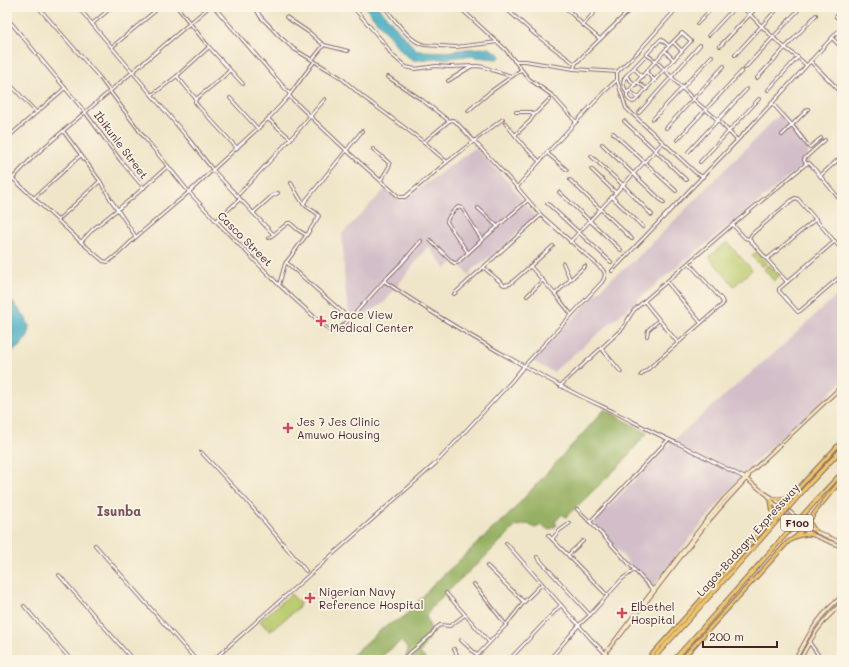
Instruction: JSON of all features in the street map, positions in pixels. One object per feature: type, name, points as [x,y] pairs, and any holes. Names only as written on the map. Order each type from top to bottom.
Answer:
[{"type":"highway","name":"Lagos-Badagry Expressway","points":[[652,660],[842,449]]},
{"type":"highway","name":"F100","points":[[674,660],[842,473]]},
{"type":"main road","points":[[601,660],[726,500],[746,478],[842,387]]},
{"type":"main road","name":"Lagos-Badagry Expressway","points":[[647,660],[766,526],[781,504],[796,491],[842,441]]},
{"type":"main road","points":[[746,478],[766,494],[779,499],[787,498]]},
{"type":"main road","points":[[681,660],[788,542],[797,536],[806,526],[815,512],[842,479]]},
{"type":"main road","points":[[766,494],[778,508],[803,529],[842,543]]},
{"type":"main road","points":[[775,498],[814,533],[842,547]]},
{"type":"main road","points":[[771,501],[773,514]]},
{"type":"main road","points":[[810,520],[814,533]]},
{"type":"main road","points":[[797,536],[814,533]]},
{"type":"main road","points":[[795,660],[818,621],[842,596]]},
{"type":"main road","points":[[800,660],[817,629],[842,602]]},
{"type":"street","name":"Casco Street","points":[[38,7],[110,91],[144,137],[189,192],[279,285],[330,331],[338,330],[350,319],[421,241]]},
{"type":"street","points":[[78,7],[187,137],[212,170],[274,234]]},
{"type":"street","points":[[92,24],[112,7]]},
{"type":"street","points":[[112,47],[160,7]]},
{"type":"street","points":[[177,7],[209,47],[243,84]]},
{"type":"street","points":[[13,178],[33,157],[62,131],[209,7]]},
{"type":"street","points":[[214,7],[310,116],[399,197],[405,197],[502,119]]},
{"type":"street","points":[[255,7],[260,16],[294,49],[340,78],[424,142],[447,162]]},
{"type":"street","points":[[353,7],[384,43],[391,54],[406,67],[415,69],[434,66],[473,66],[484,67],[511,76]]},
{"type":"street","points":[[384,7],[415,42],[420,44],[456,47],[498,42]]},
{"type":"street","points":[[459,7],[505,48],[514,62],[532,82],[553,96],[576,122]]},
{"type":"street","points":[[504,7],[536,35],[576,64]]},
{"type":"street","points":[[509,11],[512,7]]},
{"type":"street","points":[[565,7],[600,39]]},
{"type":"street","points":[[583,25],[598,7]]},
{"type":"street","points":[[574,69],[576,64],[633,7]]},
{"type":"street","points":[[514,62],[526,61],[574,69],[617,72],[639,51],[678,7]]},
{"type":"street","points":[[680,10],[683,7]]},
{"type":"street","points":[[697,24],[713,7]]},
{"type":"street","points":[[709,35],[735,7]]},
{"type":"street","points":[[742,7],[785,48],[806,65]]},
{"type":"street","points":[[720,46],[757,7]]},
{"type":"street","points":[[735,55],[779,7]]},
{"type":"street","points":[[745,68],[801,7]]},
{"type":"street","points":[[836,17],[842,10]]},
{"type":"street","points":[[756,78],[816,15]]},
{"type":"street","points":[[286,17],[310,33],[324,45],[348,51]]},
{"type":"street","name":"Ibikunle Street","points":[[7,18],[66,87],[121,161],[144,188]]},
{"type":"street","points":[[612,271],[738,140],[842,27]]},
{"type":"street","points":[[627,93],[682,33],[691,41],[635,101],[631,101],[628,98],[623,83],[626,76],[661,38],[669,46]]},
{"type":"street","points":[[832,38],[842,48]]},
{"type":"street","points":[[674,43],[682,51]]},
{"type":"street","points":[[312,60],[324,45]]},
{"type":"street","points":[[639,113],[700,45]]},
{"type":"street","points":[[152,95],[209,47]]},
{"type":"street","points":[[665,51],[674,60]]},
{"type":"street","points":[[647,54],[738,140]]},
{"type":"street","points":[[653,119],[712,56]]},
{"type":"street","points":[[768,90],[798,57]]},
{"type":"street","points":[[810,61],[842,93]]},
{"type":"street","points":[[7,173],[102,261],[108,262],[189,192],[258,129],[290,95],[314,62]]},
{"type":"street","points":[[448,81],[473,66]]},
{"type":"street","points":[[666,128],[694,100],[724,66]]},
{"type":"street","points":[[634,68],[642,76]]},
{"type":"street","points":[[196,99],[230,70]]},
{"type":"street","points":[[468,110],[511,76],[521,70]]},
{"type":"street","points":[[677,140],[742,71]]},
{"type":"street","points":[[617,72],[626,108],[696,174],[703,177]]},
{"type":"street","points":[[646,72],[655,81]]},
{"type":"street","points":[[176,76],[196,99],[195,102],[199,108],[237,148]]},
{"type":"street","points":[[626,76],[635,85]]},
{"type":"street","points":[[213,660],[436,463],[602,282],[605,275],[603,270],[541,215],[517,187],[453,120],[449,121],[422,100],[388,77]]},
{"type":"street","points":[[517,187],[605,90],[618,80]]},
{"type":"street","points":[[7,81],[36,112]]},
{"type":"street","points":[[637,82],[646,90]]},
{"type":"street","points":[[7,138],[66,87]]},
{"type":"street","points":[[688,152],[747,88]]},
{"type":"street","points":[[629,90],[638,98]]},
{"type":"street","points":[[230,98],[258,129]]},
{"type":"street","points":[[237,196],[291,139],[325,99]]},
{"type":"street","points":[[515,135],[550,99]]},
{"type":"street","points":[[700,162],[759,99]]},
{"type":"street","points":[[772,103],[809,147],[821,138]]},
{"type":"street","points":[[782,135],[808,109]]},
{"type":"street","points":[[516,112],[529,112],[534,115]]},
{"type":"street","points":[[268,119],[291,139]]},
{"type":"street","points":[[424,142],[449,121]]},
{"type":"street","points":[[624,121],[686,180]]},
{"type":"street","points":[[505,123],[539,162]]},
{"type":"street","points":[[7,127],[12,133]]},
{"type":"street","points":[[62,131],[100,181],[136,237]]},
{"type":"street","points":[[303,204],[362,131]]},
{"type":"street","points":[[614,133],[676,191]]},
{"type":"street","points":[[806,164],[804,160],[805,158],[825,140]]},
{"type":"street","points":[[570,242],[663,142]]},
{"type":"street","points":[[602,144],[664,203]]},
{"type":"street","points":[[373,149],[390,165],[381,181]]},
{"type":"street","points":[[547,153],[567,170]]},
{"type":"street","points":[[34,198],[81,155]]},
{"type":"street","points":[[591,156],[623,185],[652,215]]},
{"type":"street","points":[[820,176],[842,156]]},
{"type":"street","points":[[806,164],[810,164],[841,200]]},
{"type":"street","points":[[560,386],[623,328],[631,313],[644,301],[806,164]]},
{"type":"street","points":[[81,242],[93,229],[118,210],[168,166]]},
{"type":"street","points":[[591,170],[616,193]]},
{"type":"street","points":[[570,180],[632,239]]},
{"type":"street","points":[[58,220],[100,181]]},
{"type":"street","points":[[279,285],[286,262],[319,216],[303,204],[292,182]]},
{"type":"street","points":[[559,192],[622,250]]},
{"type":"street","points":[[253,213],[272,196],[278,193]]},
{"type":"street","points":[[612,197],[643,227]]},
{"type":"street","points":[[749,239],[752,234],[795,198],[798,199],[842,250]]},
{"type":"street","points":[[216,221],[240,199]]},
{"type":"street","points":[[430,240],[454,264],[457,263],[528,200]]},
{"type":"street","points":[[547,203],[611,262]]},
{"type":"street","points":[[468,253],[447,222],[448,218],[458,207],[462,208],[482,240]]},
{"type":"street","points":[[478,208],[498,227]]},
{"type":"street","points":[[454,294],[541,215]]},
{"type":"street","points":[[767,259],[816,219]]},
{"type":"street","points":[[269,238],[288,223],[306,235]]},
{"type":"street","points":[[733,225],[745,238],[749,239],[787,282]]},
{"type":"street","points":[[835,241],[779,289],[798,312],[842,275]]},
{"type":"street","points":[[483,267],[504,284],[510,284],[553,246]]},
{"type":"street","points":[[286,262],[350,319]]},
{"type":"street","points":[[563,263],[570,280]]},
{"type":"street","points":[[641,375],[723,302],[689,263]]},
{"type":"street","points":[[530,266],[572,314]]},
{"type":"street","points":[[555,294],[585,266]]},
{"type":"street","points":[[527,296],[543,280]]},
{"type":"street","points":[[384,281],[436,315],[512,360],[560,386],[746,478]]},
{"type":"street","points":[[667,282],[701,323]]},
{"type":"street","points":[[644,301],[678,343]]},
{"type":"street","points":[[647,336],[648,330],[659,320]]},
{"type":"street","points":[[600,348],[622,372]]},
{"type":"street","points":[[590,522],[669,440]]},
{"type":"street","points":[[201,452],[247,501],[306,571]]},
{"type":"street","points":[[577,509],[607,538],[654,591]]},
{"type":"street","points":[[552,539],[559,531],[570,523]]},
{"type":"street","points":[[548,535],[607,595]]},
{"type":"street","points":[[568,555],[582,541]]},
{"type":"street","points":[[506,544],[592,640],[612,660]]},
{"type":"street","points":[[94,545],[196,660]]},
{"type":"street","points":[[537,557],[590,615]]},
{"type":"street","points":[[487,566],[524,602]]},
{"type":"street","points":[[549,660],[622,579],[634,570]]},
{"type":"street","points":[[59,575],[133,660]]},
{"type":"street","points":[[474,584],[506,625]]},
{"type":"street","points":[[473,660],[506,625],[524,602],[542,584]]},
{"type":"street","points":[[446,593],[489,642]]},
{"type":"street","points":[[509,660],[561,605]]},
{"type":"street","points":[[24,606],[71,660]]},
{"type":"street","points":[[401,660],[431,635],[440,625],[450,626],[465,615]]},
{"type":"street","points":[[461,640],[477,655]]},
{"type":"street","points":[[809,642],[822,660]]},
{"type":"street","points":[[454,649],[457,655],[464,660]]},
{"type":"street","points":[[451,660],[457,655]]},
{"type":"street","points":[[838,660],[842,657]]},
{"type":"shaded area","points":[[782,112],[809,147],[807,157],[810,160],[679,265],[553,372],[531,360],[613,277],[634,261]]},
{"type":"shaded area","points":[[475,148],[508,182],[535,217],[494,254],[474,268],[469,275],[455,260],[446,269],[428,246],[385,302],[351,324],[345,289],[342,234],[385,189],[402,201]]},
{"type":"shaded area","points":[[842,291],[842,382],[752,465],[682,548],[651,589],[593,523],[678,436],[790,339]]},
{"type":"green space","points":[[727,242],[752,270],[734,286],[709,257]]},
{"type":"green space","points":[[758,251],[767,263],[762,267],[752,256]]},
{"type":"green space","points":[[769,265],[779,276],[774,281],[764,269]]},
{"type":"green space","points":[[605,409],[647,433],[621,464],[566,517],[562,514],[555,522],[557,525],[549,530],[542,525],[535,528],[528,524],[516,526],[443,595],[426,616],[431,630],[420,653],[426,660],[405,660],[408,649],[401,641],[377,660],[347,660],[384,627],[404,617],[435,583],[505,519]]},
{"type":"green space","points":[[291,594],[300,603],[299,607],[273,629],[270,629],[270,632],[260,621]]},
{"type":"water","points":[[365,7],[378,7],[415,49],[420,51],[447,52],[489,48],[500,55],[500,57],[498,59],[466,56],[413,60],[404,54]]},
{"type":"water","points":[[7,295],[25,317],[29,326],[28,335],[21,345],[7,356]]},
{"type":"place","name":"Grace View Medical Center","points":[[321,321]]},
{"type":"place","name":"Jes 7 Jes Clinic Amuwo Housing","points":[[288,428]]},
{"type":"place","name":"Nigerian Navy Reference Hospital","points":[[310,598]]},
{"type":"place","name":"Elbethel Hospital","points":[[622,613]]},
{"type":"district","name":"Isunba","points":[[119,511]]}]
